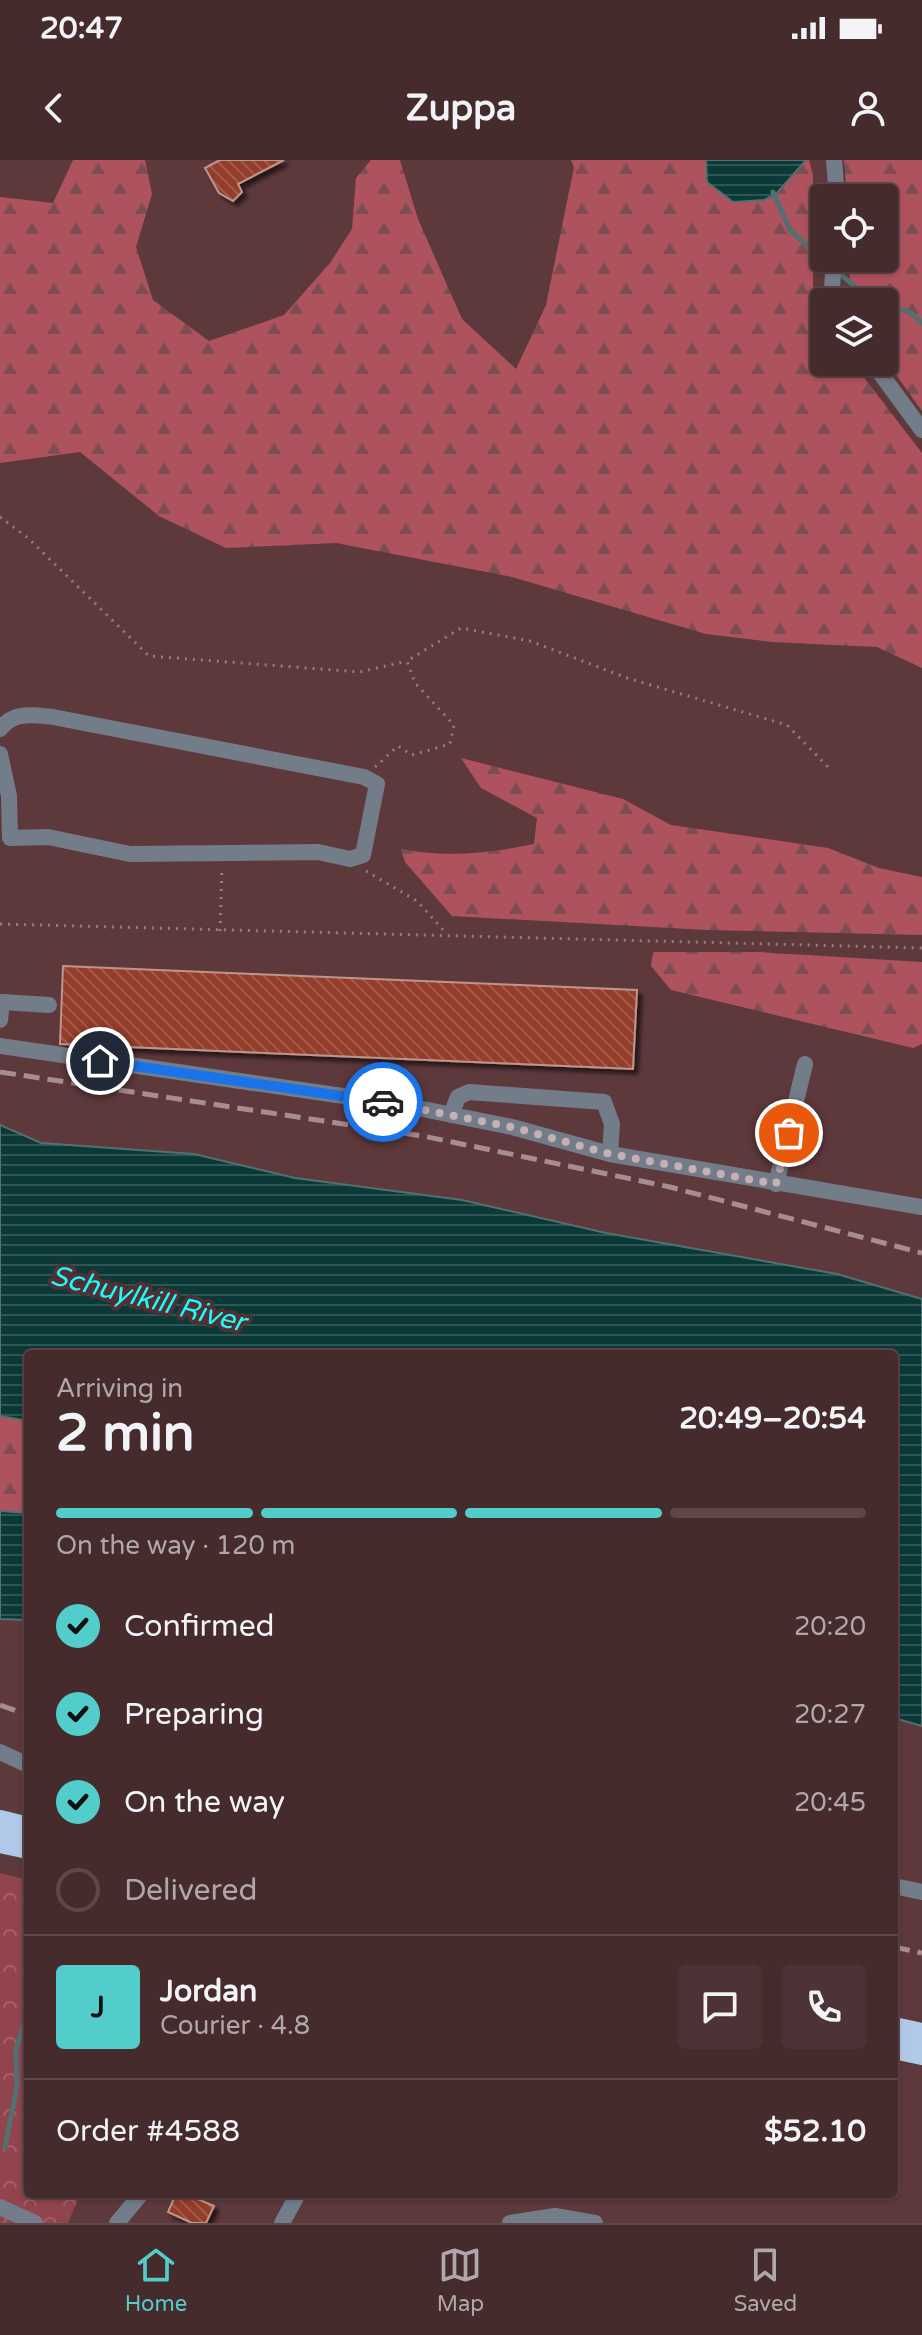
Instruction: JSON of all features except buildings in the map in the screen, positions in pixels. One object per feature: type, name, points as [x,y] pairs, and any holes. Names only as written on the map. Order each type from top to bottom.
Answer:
[{"type":"highway","points":[[898,2029],[922,2034]]},
{"type":"highway","points":[[898,2049],[922,2054]]},
{"type":"street","points":[[834,160],[836,184]]},
{"type":"street","points":[[882,376],[922,430]]},
{"type":"street","points":[[0,729],[7,719],[25,714],[53,717],[364,777],[377,784],[363,855],[350,859],[318,852],[130,854],[48,837],[10,838],[9,796],[0,754]]},
{"type":"street","points":[[0,1020],[2,1002],[49,1005]]},
{"type":"street","points":[[0,1046],[451,1115],[610,1154],[922,1207]]},
{"type":"street","points":[[776,1184],[805,1064]]},
{"type":"street","points":[[451,1115],[458,1097],[469,1092],[604,1102],[612,1124],[610,1154]]},
{"type":"street","points":[[0,1752],[24,1763]]},
{"type":"street","points":[[898,1887],[922,1892]]},
{"type":"street","points":[[117,2223],[138,2198]]},
{"type":"street","points":[[282,2223],[296,2198]]},
{"type":"street","points":[[0,2207],[35,2223]]},
{"type":"street","points":[[510,2223],[555,2216],[595,2223]]},
{"type":"path","points":[[0,517],[28,538],[149,656],[360,672],[407,661],[461,628],[530,641],[627,678],[787,725],[832,771]]},
{"type":"path","points":[[364,777],[398,746],[412,755],[450,744],[454,725],[415,683],[407,661]]},
{"type":"path","points":[[220,931],[222,853]]},
{"type":"path","points":[[363,855],[366,871],[392,883],[417,901],[448,935]]},
{"type":"path","points":[[0,924],[922,948]]},
{"type":"green space","points":[[73,160],[145,160],[152,194],[136,247],[153,300],[209,341],[284,315],[330,263],[352,229],[356,178],[371,160],[400,160],[418,219],[462,319],[516,369],[546,305],[574,167],[571,160],[809,160],[813,175],[813,184],[810,184],[810,272],[813,272],[814,288],[810,288],[810,376],[863,376],[922,453],[922,668],[877,647],[772,642],[706,634],[512,577],[336,543],[226,548],[159,516],[80,452],[0,463],[0,197],[53,203]]},
{"type":"green space","points":[[844,160],[922,160],[922,411],[897,376],[898,288],[851,288],[849,272],[898,272],[898,184],[846,184]]},
{"type":"green space","points":[[461,758],[623,799],[671,825],[828,848],[879,868],[922,877],[922,935],[707,930],[452,916],[405,862],[401,849],[468,853],[534,844],[537,818],[481,788]]},
{"type":"green space","points":[[653,952],[758,952],[922,962],[922,1044],[913,1048],[671,990],[651,966]]},
{"type":"green space","points":[[0,1416],[24,1420],[24,1513],[0,1511]]},
{"type":"green space","points":[[0,1873],[24,1879],[24,2198],[78,2198],[68,2223],[0,2223]]},
{"type":"water","points":[[706,160],[806,160],[776,194],[764,200],[733,202],[707,182]]},
{"type":"water","name":"Schuylkill River","points":[[0,1125],[41,1143],[194,1154],[295,1178],[462,1200],[606,1233],[837,1274],[922,1299],[922,1726],[898,1719],[898,1350],[24,1350],[24,1420],[0,1416]]},
{"type":"water","points":[[0,1511],[24,1513],[24,1620],[0,1619]]},
{"type":"waterway","points":[[773,192],[790,230],[810,247]]},
{"type":"waterway","points":[[838,272],[857,288]]},
{"type":"waterway","points":[[898,308],[911,313],[922,323]]},
{"type":"waterway","points":[[5,2147],[17,2086],[16,2050],[24,2024]]},
{"type":"railway","points":[[0,1072],[423,1136],[670,1187],[922,1253]]},
{"type":"railway","points":[[0,1705],[24,1714]]},
{"type":"railway","points":[[898,1948],[922,1953]]},
{"type":"way so far","points":[[383,1102],[512,1127],[610,1154],[776,1184],[789,1133]]},
{"type":"route","points":[[100,1061],[383,1102]]}]
